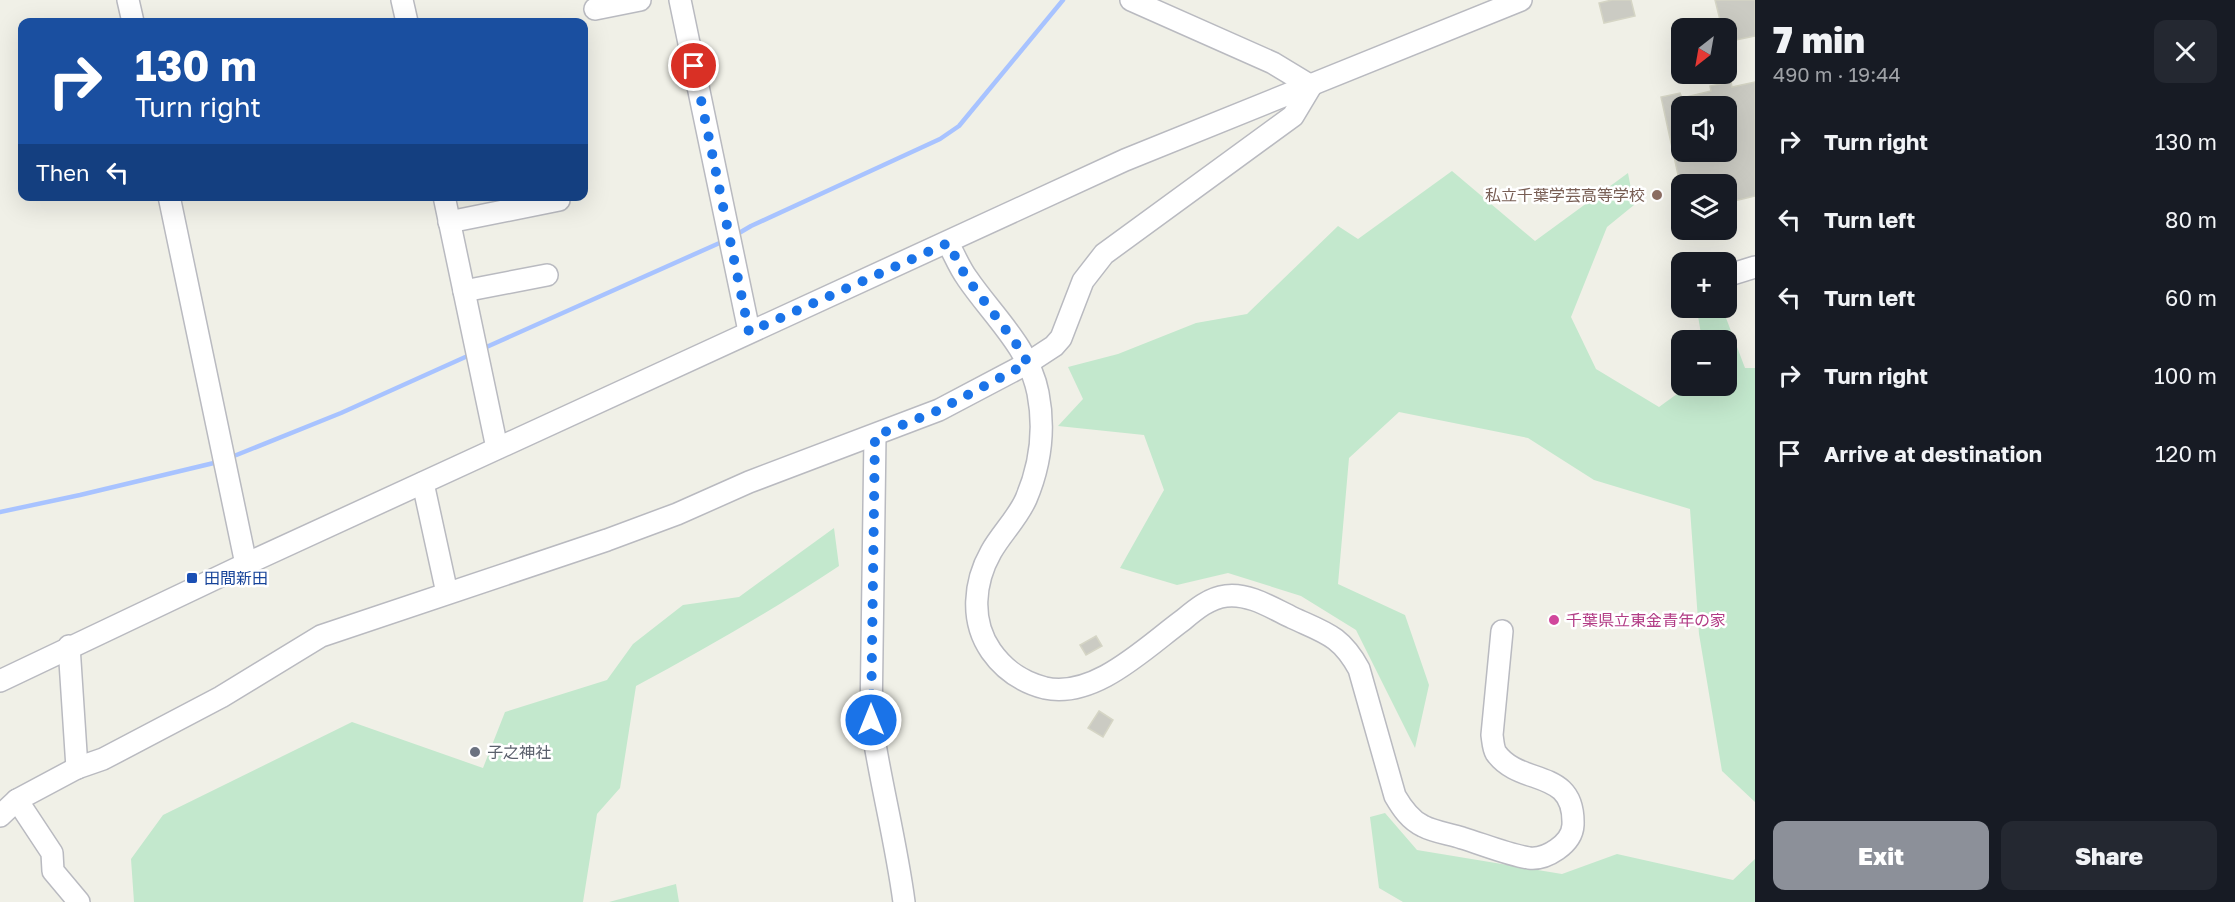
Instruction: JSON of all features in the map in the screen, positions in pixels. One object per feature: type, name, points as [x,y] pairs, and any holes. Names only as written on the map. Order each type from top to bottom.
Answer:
[{"type":"street","points":[[128,0],[132,18]]},
{"type":"street","points":[[402,0],[406,18]]},
{"type":"street","points":[[595,9],[640,0]]},
{"type":"street","points":[[680,0],[749,332]]},
{"type":"street","points":[[1131,0],[1273,63],[1311,86]]},
{"type":"street","points":[[0,681],[69,646],[246,564],[1125,160],[1513,2]]},
{"type":"street","points":[[0,816],[17,801],[77,768],[103,759],[221,697],[321,636],[517,572],[677,514],[750,482],[939,410],[1028,363],[1054,346],[1061,338],[1083,281],[1104,254],[1293,116],[1311,86]]},
{"type":"street","points":[[170,201],[246,564]]},
{"type":"street","points":[[445,201],[497,448]]},
{"type":"street","points":[[449,222],[555,201]]},
{"type":"street","points":[[948,243],[966,277],[1028,363],[1038,393],[1041,443],[1036,471],[1025,501],[990,553],[980,579],[976,600],[978,624],[990,649],[1008,671],[1028,684],[1054,690],[1089,684],[1113,672],[1204,604],[1223,596],[1243,595],[1330,634],[1349,650],[1359,669],[1395,796],[1404,812],[1422,826],[1530,858],[1553,853],[1564,843],[1573,829],[1572,810],[1568,796],[1554,783],[1507,765],[1495,751],[1492,735],[1502,631]]},
{"type":"street","points":[[1737,273],[1755,267]]},
{"type":"street","points":[[464,291],[546,275]]},
{"type":"street","points":[[875,436],[871,720],[897,852],[904,902]]},
{"type":"street","points":[[423,483],[447,593]]},
{"type":"street","points":[[69,646],[77,768]]},
{"type":"street","points":[[17,801],[52,853],[52,871],[80,902]]},
{"type":"green space","points":[[1452,171],[1535,241],[1628,173],[1634,205],[1607,227],[1571,317],[1596,369],[1659,407],[1674,396],[1737,396],[1737,347],[1745,368],[1755,368],[1755,802],[1722,771],[1699,634],[1690,509],[1594,480],[1528,438],[1399,412],[1349,458],[1338,584],[1405,615],[1429,685],[1415,748],[1356,630],[1301,596],[1228,573],[1177,585],[1120,568],[1164,490],[1144,435],[1058,426],[1083,399],[1068,367],[1118,354],[1196,323],[1247,314],[1338,226],[1358,239]]},
{"type":"green space","points":[[1698,318],[1726,318],[1731,330],[1700,330]]},
{"type":"green space","points":[[834,528],[839,566],[739,629],[636,686],[620,788],[597,814],[583,902],[134,902],[131,859],[163,815],[352,722],[483,768],[505,712],[607,680],[633,644],[683,605],[739,597]]},
{"type":"green space","points":[[1385,813],[1417,850],[1562,874],[1617,854],[1733,880],[1755,859],[1755,902],[1403,902],[1379,888],[1370,817]]},
{"type":"green space","points":[[676,884],[679,902],[609,902]]},
{"type":"building","points":[[1631,0],[1635,16],[1604,23],[1599,3]]},
{"type":"building","points":[[1715,0],[1755,0],[1755,36],[1737,40],[1737,18],[1720,18]]},
{"type":"building","points":[[1755,82],[1755,196],[1737,200],[1737,174],[1678,174],[1675,162],[1737,162],[1737,96],[1690,96],[1711,91],[1710,86],[1731,84],[1732,87]]},
{"type":"building","points":[[1680,93],[1681,96],[1671,96],[1671,143],[1661,97]]},
{"type":"building","points":[[1096,636],[1102,646],[1086,655],[1080,645]]},
{"type":"building","points":[[1099,711],[1113,720],[1103,737],[1088,728]]},
{"type":"waterway","points":[[734,236],[751,226],[940,139],[959,126],[1063,0]]},
{"type":"waterway","points":[[482,349],[724,241]]},
{"type":"waterway","points":[[229,458],[341,413],[472,354]]},
{"type":"waterway","points":[[0,512],[218,462]]},
{"type":"place","name":"私立千葉学芸高等学校","points":[[1657,195]]},
{"type":"place","name":"田間新田","points":[[192,578]]},
{"type":"place","name":"千葉県立東金青年の家","points":[[1554,620]]},
{"type":"place","name":"子之神社","points":[[475,752]]},
{"type":"route","points":[[694,66],[749,332],[948,243],[966,277],[1028,363],[939,410],[875,436],[871,720]]}]
